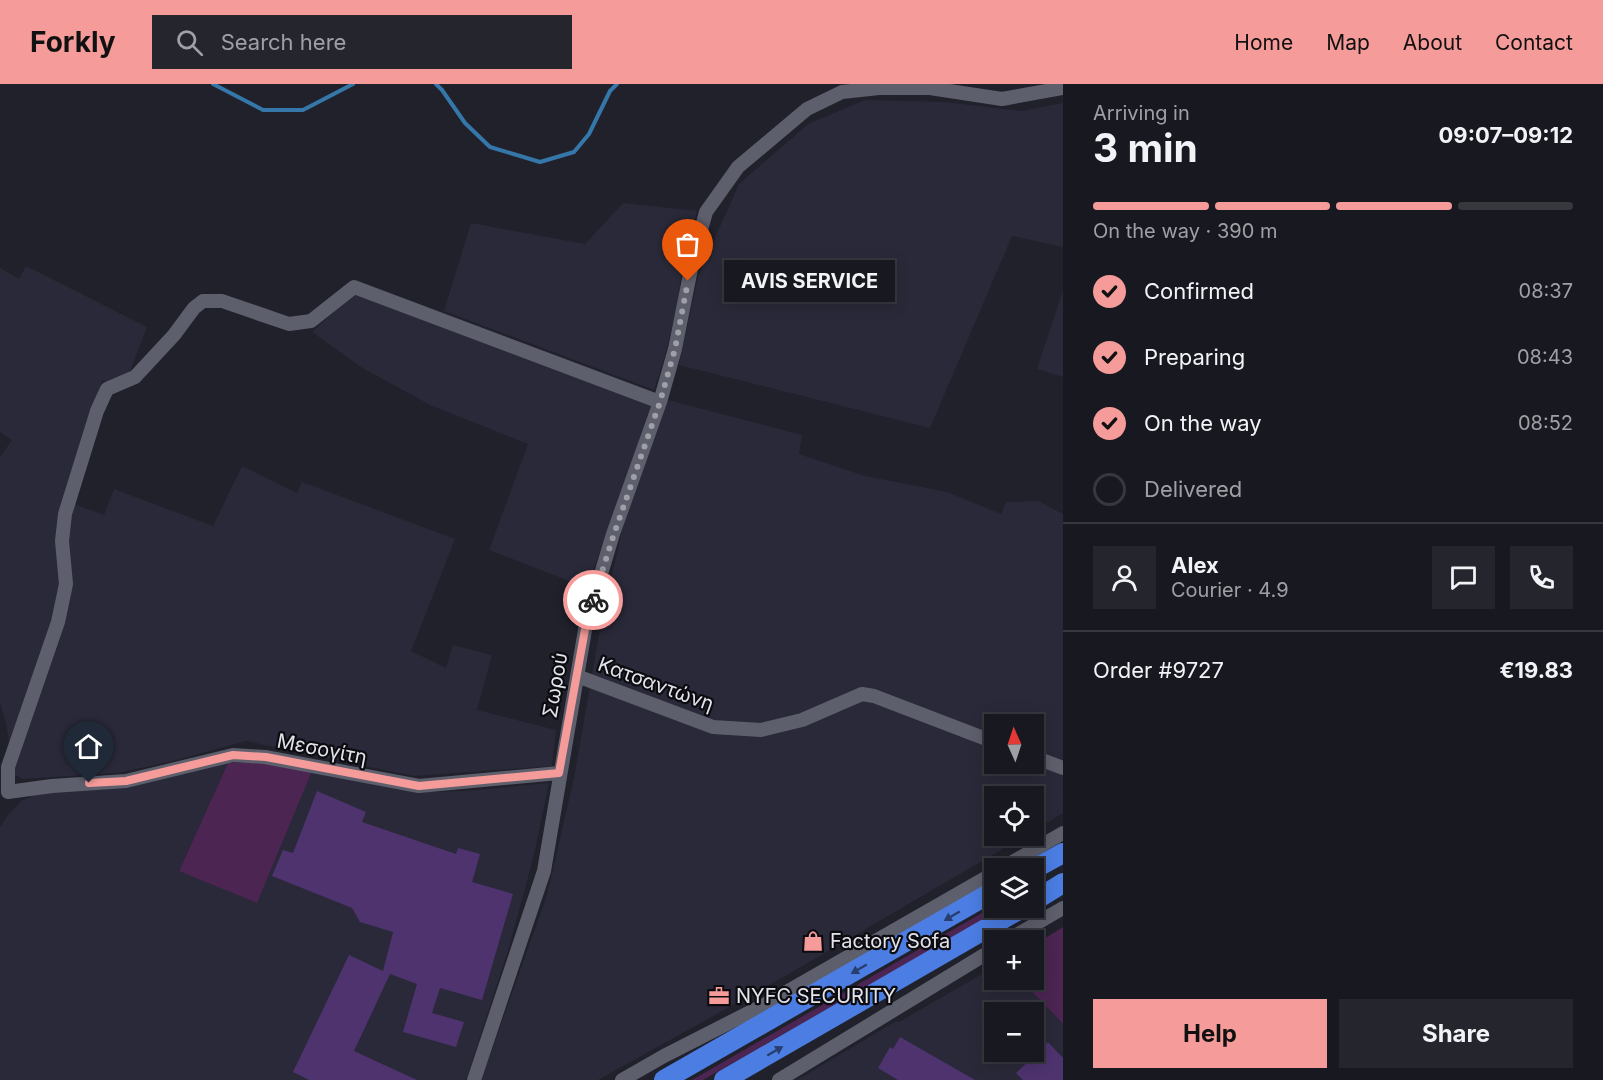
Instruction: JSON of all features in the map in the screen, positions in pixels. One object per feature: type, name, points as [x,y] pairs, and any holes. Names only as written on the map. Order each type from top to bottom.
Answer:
[{"type":"highway","points":[[1044,863],[1063,853]]},
{"type":"highway","points":[[1044,895],[1063,884]]},
{"type":"highway","points":[[664,1080],[984,897]]},
{"type":"highway","points":[[724,1080],[1005,918]]},
{"type":"street","name":"Σωρού","points":[[474,1080],[544,871],[586,624],[660,402],[675,349],[693,259],[706,212],[738,167],[807,109],[842,92],[879,88],[930,88],[1002,99],[1063,88]]},
{"type":"street","points":[[4,798],[8,767],[58,622],[66,584],[62,541],[63,522],[97,411],[107,389],[135,377],[174,335],[194,308],[203,301],[222,301],[289,324],[311,321],[354,287],[660,402]]},
{"type":"street","name":"Κατσαντώνη","points":[[577,676],[713,727],[761,730],[802,720],[862,694],[874,696],[984,738]]},
{"type":"street","name":"Μεσογίτη","points":[[4,798],[52,786],[126,781],[233,755],[266,757],[419,786],[559,773]]},
{"type":"street","points":[[1044,761],[1063,768]]},
{"type":"street","points":[[1019,858],[1063,833]]},
{"type":"street","points":[[622,1080],[764,1005],[984,879]]},
{"type":"street","points":[[1025,930],[1063,908]]},
{"type":"street","points":[[779,1080],[984,955]]},
{"type":"shaded area","points":[[865,100],[945,102],[1021,111],[1063,103],[1063,247],[1012,236],[930,428],[679,365],[698,276],[739,184],[808,124]]},
{"type":"shaded area","points":[[623,203],[697,211],[684,256],[677,306],[666,352],[654,390],[444,311],[471,223],[585,244]]},
{"type":"shaded area","points":[[26,266],[147,327],[124,387],[102,380],[66,501],[104,515],[114,489],[213,526],[242,466],[297,493],[302,482],[455,539],[411,651],[446,668],[453,645],[492,655],[477,710],[556,730],[552,766],[413,776],[246,741],[169,762],[117,773],[22,779],[14,774],[6,722],[0,703],[0,457],[12,440],[0,432],[0,268],[19,279]]},
{"type":"shaded area","points":[[1063,290],[1063,377],[1037,369]]},
{"type":"shaded area","points":[[355,292],[652,405],[587,588],[489,550],[528,444],[430,405],[361,367],[312,332]]},
{"type":"shaded area","points":[[668,400],[802,435],[799,454],[865,476],[947,492],[1001,514],[1006,502],[1038,501],[1063,514],[1063,813],[1044,825],[1044,786],[984,786],[984,846],[1008,846],[787,975],[598,1080],[481,1080],[547,895],[574,778],[602,618],[625,518]]},
{"type":"shaded area","points":[[258,762],[312,771],[257,903],[179,871],[228,763]]},
{"type":"shaded area","points":[[228,763],[179,871],[312,771],[428,792],[467,791],[549,783],[533,859],[508,951],[466,1080],[0,1080],[0,827],[8,815],[21,801],[40,793]]},
{"type":"shaded area","points":[[984,912],[984,918],[986,918],[703,1080],[692,1080]]},
{"type":"shaded area","points":[[1063,927],[1063,1024],[1031,990],[1044,990],[1044,939]]},
{"type":"shaded area","points":[[984,973],[984,990],[1031,990],[1042,1002],[984,1002],[984,1062],[1044,1062],[1044,1004],[1063,1024],[1063,1080],[797,1080],[896,1021],[899,1022]]},
{"type":"building","points":[[317,791],[366,812],[362,822],[456,854],[458,848],[480,854],[472,882],[513,894],[482,1000],[440,988],[432,1013],[464,1022],[456,1047],[403,1032],[417,984],[390,974],[354,1051],[417,1080],[309,1080],[293,1072],[349,955],[383,971],[393,932],[360,922],[352,908],[272,876],[283,850],[293,853]]},
{"type":"building","points":[[900,1037],[975,1080],[898,1080],[878,1068],[890,1047],[893,1049]]},
{"type":"building","points":[[1048,1042],[1063,1058],[1063,1080],[1023,1080],[1016,1073],[1027,1062],[1044,1062],[1044,1046]]},
{"type":"waterway","points":[[213,84],[263,110],[303,110],[353,84]]},
{"type":"waterway","points":[[436,84],[465,123],[490,147],[540,162],[574,152],[589,134],[610,91],[617,84]]},
{"type":"way so far","points":[[593,600],[660,402],[675,349],[688,281]]},
{"type":"place","name":"AVIS SERVICE","points":[[688,281]]},
{"type":"place","name":"Factory Sofa","points":[[813,941]]},
{"type":"place","name":"NYFC SECURITY","points":[[719,996]]},
{"type":"route","points":[[89,783],[126,781],[233,755],[266,757],[419,786],[559,773],[586,624],[593,600]]}]
